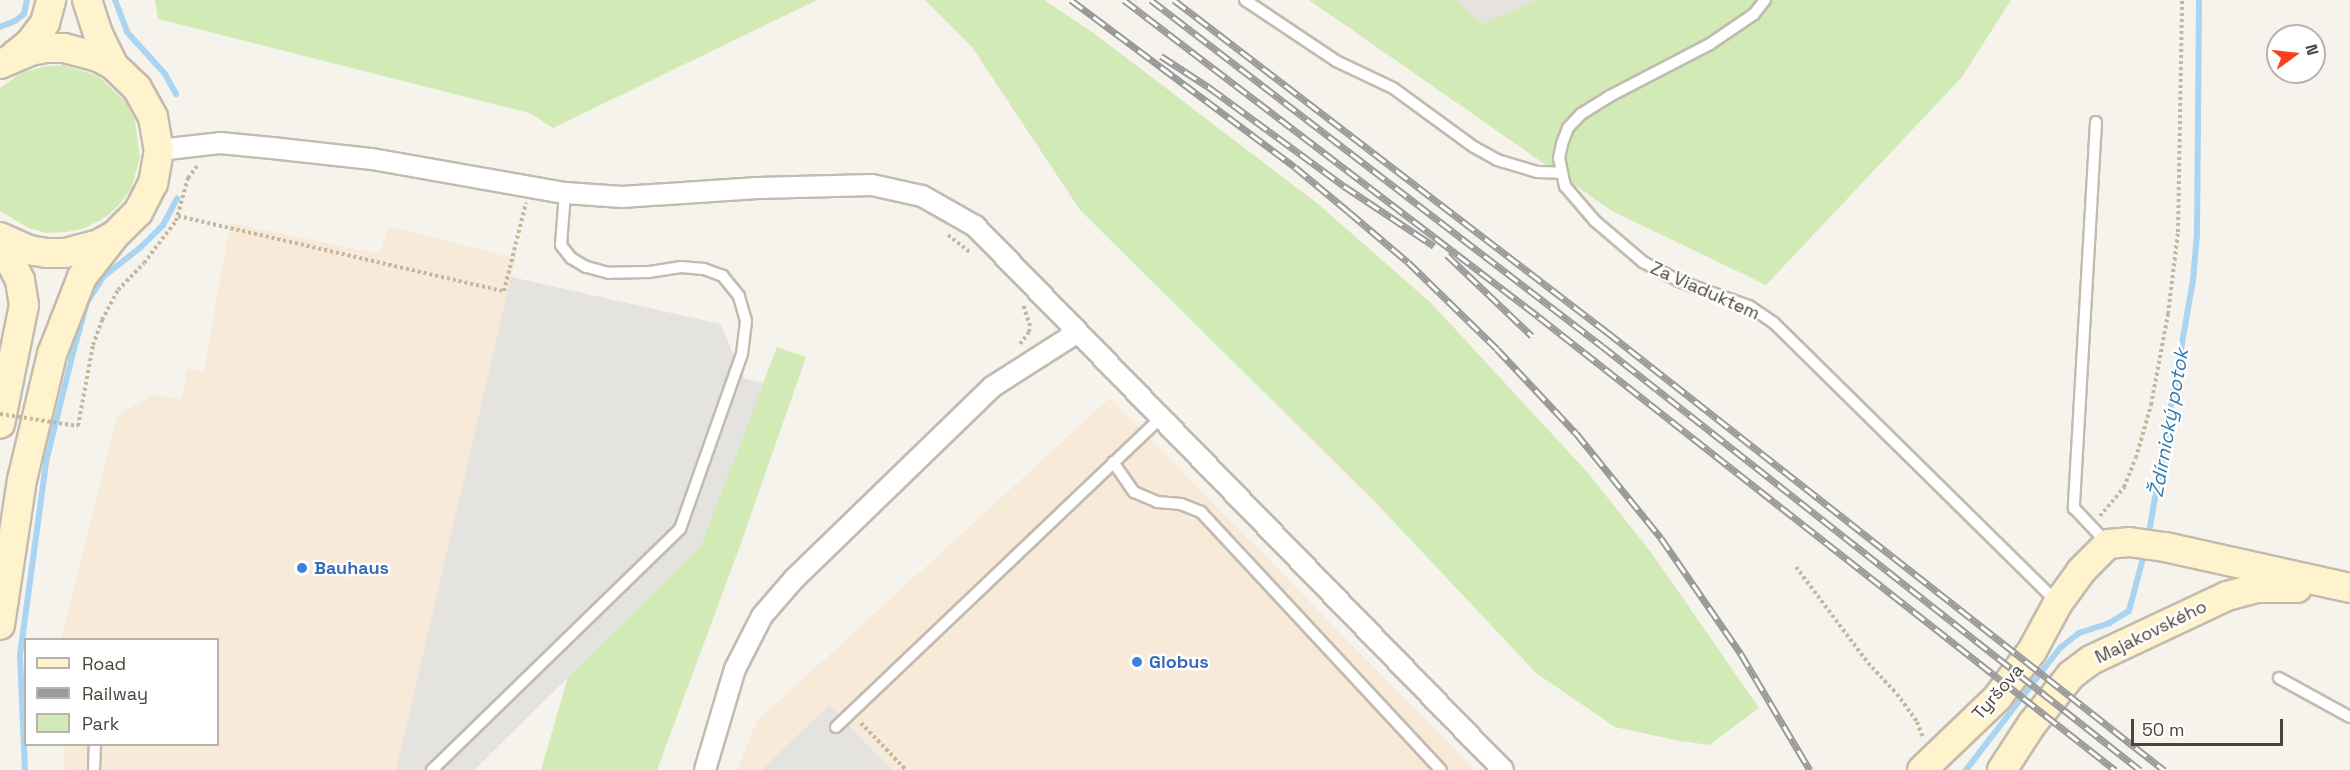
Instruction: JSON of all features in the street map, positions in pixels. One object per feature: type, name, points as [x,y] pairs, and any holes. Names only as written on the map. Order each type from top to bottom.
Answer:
[{"type":"main road","points":[[7,60],[30,42],[45,23],[51,0]]},
{"type":"main road","points":[[87,0],[99,36],[113,65]]},
{"type":"main road","points":[[0,625],[22,480],[52,354],[82,277],[115,235],[138,212],[147,198],[153,183],[159,150],[155,126],[146,102],[132,82],[113,65],[82,51],[64,48],[30,51],[7,60]]},
{"type":"main road","points":[[0,239],[29,250],[65,253],[99,244],[115,235]]},
{"type":"main road","points":[[0,239],[20,280],[24,305],[0,424]]},
{"type":"main road","points":[[2058,603],[2111,535]]},
{"type":"main road","name":"Majakovského","points":[[2111,535],[2350,590]]},
{"type":"main road","name":"Majakovského","points":[[2011,766],[2032,724],[2071,675],[2119,645],[2227,596],[2257,588],[2350,590]]},
{"type":"main road","name":"Tyršova","points":[[1926,766],[1997,698],[2032,651],[2058,603]]},
{"type":"street","points":[[159,150],[220,143],[272,148],[372,159],[565,193],[622,197],[758,188],[872,185],[922,196],[975,225],[1503,770]]},
{"type":"street","points":[[705,770],[735,669],[762,616],[794,579],[992,387],[1078,332]]},
{"type":"lane","points":[[1245,0],[1336,61],[1393,88],[1474,147],[1497,160],[1537,172],[1561,172],[1559,158],[1562,144],[1568,128],[1581,114],[1610,96],[1710,44],[1754,14],[1765,0]]},
{"type":"lane","points":[[2096,122],[2074,508],[2111,535]]},
{"type":"lane","name":"Za Viaduktem","points":[[1561,172],[1565,186],[1595,221],[1643,262],[1679,281],[1749,306],[1774,323],[2058,603]]},
{"type":"lane","points":[[432,770],[680,529],[742,354],[746,321],[739,296],[723,276],[704,269],[681,267],[648,272],[609,273],[586,267],[571,258],[561,245],[565,193]]},
{"type":"lane","points":[[836,727],[1160,418]]},
{"type":"lane","points":[[1113,462],[1134,492],[1157,502],[1180,504],[1201,512],[1441,770]]},
{"type":"lane","points":[[2279,678],[2350,717]]},
{"type":"lane","points":[[94,770],[95,746]]},
{"type":"path","points":[[2111,535],[2151,405],[2168,314],[2178,232],[2182,0]]},
{"type":"path","points":[[0,414],[78,426],[93,345],[102,320],[118,290],[158,246],[178,216],[188,178],[200,163]]},
{"type":"path","points":[[178,216],[504,291],[526,203]]},
{"type":"path","points":[[944,232],[976,258]]},
{"type":"path","points":[[1015,349],[1029,332],[1030,326],[1020,301]]},
{"type":"path","points":[[1796,567],[1868,663],[1897,694],[1917,722],[1926,766]]},
{"type":"path","points":[[851,713],[906,770]]},
{"type":"shaded area","points":[[1457,0],[1537,0],[1481,24]]},
{"type":"shaded area","points":[[230,223],[380,254],[388,226],[516,259],[511,277],[720,324],[745,379],[764,383],[700,547],[474,770],[65,770],[63,746],[219,746],[219,638],[62,638],[118,414],[154,395],[182,399],[187,369],[204,372]]},
{"type":"shaded area","points":[[511,277],[720,324],[745,379],[764,383],[700,547],[474,770],[396,770]]},
{"type":"shaded area","points":[[1110,398],[1475,770],[737,770],[757,721]]},
{"type":"shaded area","points":[[829,705],[892,770],[762,770]]},
{"type":"green space","points":[[155,0],[817,0],[553,128],[530,113],[158,19]]},
{"type":"green space","points":[[925,0],[1044,0],[1095,34],[1318,204],[1431,303],[1588,473],[1653,555],[1759,708],[1709,745],[1680,741],[1615,727],[1536,673],[1378,505],[1080,210],[972,47]]},
{"type":"green space","points":[[1309,0],[1457,0],[1481,24],[1537,0],[2011,0],[1962,77],[1766,285],[1612,211]]},
{"type":"green space","points":[[63,65],[98,76],[127,103],[135,120],[140,158],[131,189],[106,217],[85,228],[47,233],[29,228],[0,211],[0,88],[21,73]]},
{"type":"green space","points":[[777,347],[806,357],[740,546],[657,770],[541,770],[568,677],[700,547]]},
{"type":"waterway","points":[[0,27],[15,21],[24,14],[27,0]]},
{"type":"waterway","points":[[115,0],[127,32],[165,74],[176,94]]},
{"type":"waterway","name":"Ždírnický potok","points":[[2148,538],[2193,280],[2197,234],[2199,0]]},
{"type":"waterway","points":[[25,770],[20,655],[46,462],[74,349],[87,302],[103,277],[141,247],[163,225],[177,199]]},
{"type":"waterway","name":"Ždírnický potok","points":[[1966,770],[2060,648],[2079,633],[2109,623],[2129,611],[2145,551]]},
{"type":"railway","points":[[1071,0],[1295,167],[1408,262],[1497,349],[1576,433],[1661,538],[1741,654],[1810,770]]},
{"type":"railway","points":[[1124,0],[1539,317],[2115,770]]},
{"type":"railway","points":[[1151,0],[1602,346],[2140,770]]},
{"type":"railway","points":[[1174,0],[1607,332],[2164,770]]},
{"type":"railway","points":[[1161,56],[1210,88],[1344,186],[1434,246]]},
{"type":"railway","points":[[1447,255],[1532,336]]},
{"type":"place","name":"Bauhaus","points":[[302,568]]},
{"type":"place","name":"Globus","points":[[1137,662]]}]
